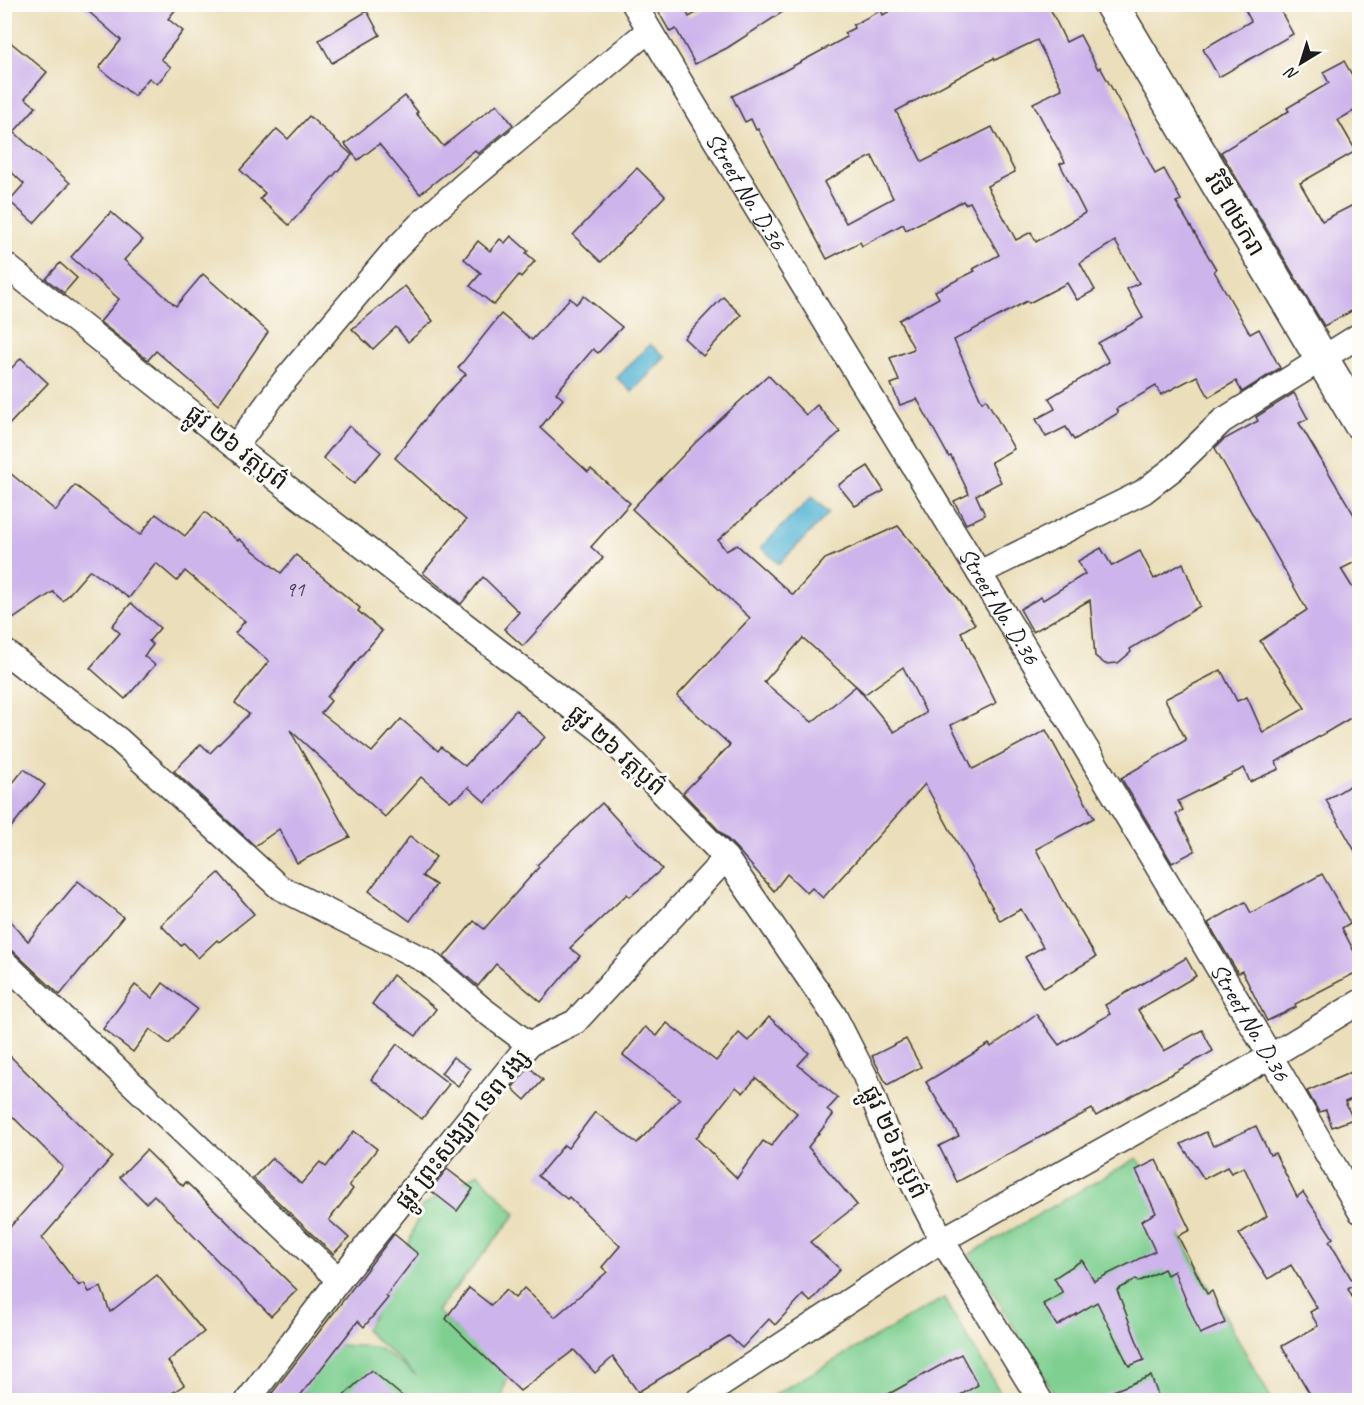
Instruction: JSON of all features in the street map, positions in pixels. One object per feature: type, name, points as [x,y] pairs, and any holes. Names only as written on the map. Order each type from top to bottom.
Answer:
[{"type":"main road","name":"វិថី ៧មករា","points":[[1111,4],[1359,423]]},
{"type":"street","name":"Street No. D.36","points":[[634,4],[752,204],[979,573],[1271,1056],[1359,1211]]},
{"type":"street","points":[[235,447],[285,380],[393,252],[419,225],[649,30]]},
{"type":"street","name":"ផ្លូវ ២៦ វត្តបូព៌","points":[[4,264],[235,447],[607,735],[658,785],[726,858],[834,1016],[865,1076],[885,1128],[942,1240],[1040,1401]]},
{"type":"street","points":[[979,573],[1143,492],[1174,468],[1222,421],[1359,335]]},
{"type":"street","points":[[4,651],[119,740],[279,887],[428,962],[481,1008],[529,1044]]},
{"type":"street","name":"ផ្លូវ ព្រះសង្ឃរា ទេព វង្ស","points":[[248,1401],[339,1280],[529,1044],[575,1022],[726,858]]},
{"type":"street","points":[[4,962],[339,1280]]},
{"type":"street","points":[[698,1401],[942,1240],[1271,1056],[1359,1002]]},
{"type":"green space","points":[[1137,1158],[1272,1400],[1058,1400],[970,1254]]},
{"type":"green space","points":[[478,1173],[516,1214],[437,1311],[508,1375],[501,1400],[305,1400],[303,1387],[339,1345],[377,1347],[416,1375],[365,1330],[398,1274],[422,1206]]},
{"type":"green space","points":[[944,1298],[1005,1400],[765,1400]]},
{"type":"water","points":[[650,344],[665,357],[632,392],[617,378]]},
{"type":"water","points":[[812,497],[829,513],[779,564],[761,547]]},
{"type":"building","points":[[80,4],[180,4],[168,19],[183,31],[161,59],[171,67],[157,84],[149,78],[134,96],[99,68],[121,40]]},
{"type":"building","points":[[654,4],[683,4],[689,17],[712,4],[795,4],[727,48],[695,64],[676,29],[670,32]]},
{"type":"building","points":[[902,4],[1048,4],[1066,42],[1080,35],[1125,112],[1155,174],[1164,169],[1181,200],[1176,202],[1216,269],[1214,271],[1250,334],[1259,329],[1280,368],[1242,392],[1236,381],[1209,397],[1197,376],[1161,395],[1156,386],[1116,409],[1118,413],[1074,440],[1066,427],[1046,437],[1036,419],[1055,409],[1049,398],[1109,362],[1098,343],[1143,318],[1127,289],[1139,283],[1115,241],[1080,263],[1095,290],[1077,300],[1067,283],[1029,303],[1027,301],[954,340],[982,402],[986,399],[1014,449],[991,462],[1001,482],[976,495],[985,515],[966,524],[954,501],[969,494],[951,456],[949,457],[917,399],[900,405],[891,384],[899,381],[890,358],[914,349],[899,320],[939,298],[935,291],[975,271],[973,269],[999,255],[970,202],[965,204],[963,201],[906,230],[903,224],[862,246],[860,242],[827,259],[758,129],[756,130],[751,119],[745,122],[732,96],[847,37],[844,33],[854,28],[853,25],[881,10],[883,15]],"holes":[[[1037,40],[1062,89],[1033,103],[1065,162],[1060,164],[1085,213],[1036,242],[1031,232],[1016,240],[987,186],[1015,172],[992,127],[922,162],[896,111],[994,58],[995,60]],[[872,156],[893,198],[846,223],[824,182]]]},
{"type":"building","points":[[1242,4],[1277,4],[1293,34],[1219,77],[1203,49],[1251,21]]},
{"type":"building","points":[[367,11],[380,35],[332,63],[319,40]]},
{"type":"building","points":[[4,37],[47,72],[25,98],[36,107],[14,132],[70,183],[34,223],[9,201],[24,184],[4,165]]},
{"type":"building","points":[[1344,61],[1359,87],[1359,108],[1338,120],[1356,151],[1300,183],[1322,221],[1359,202],[1359,307],[1324,326],[1221,152],[1289,111],[1287,108],[1329,83],[1323,72]]},
{"type":"building","points":[[405,96],[443,146],[497,104],[513,125],[478,154],[475,150],[420,194],[379,144],[358,160],[345,144]]},
{"type":"building","points":[[309,116],[352,155],[289,225],[260,199],[265,193],[240,170],[277,129],[288,139]]},
{"type":"building","points":[[637,168],[665,196],[601,262],[573,235]]},
{"type":"building","points":[[111,212],[143,240],[124,260],[176,306],[203,274],[268,332],[218,405],[156,351],[148,360],[100,322],[119,299],[71,257]]},
{"type":"building","points":[[511,236],[528,251],[526,253],[535,261],[521,277],[519,275],[494,305],[470,286],[481,273],[464,259],[478,241],[490,251],[500,239],[505,243]]},
{"type":"building","points":[[60,263],[77,278],[64,293],[46,279]]},
{"type":"building","points":[[405,286],[433,321],[408,342],[396,327],[373,349],[352,329]]},
{"type":"building","points":[[584,296],[622,327],[598,353],[593,349],[556,393],[563,399],[540,428],[588,472],[591,469],[630,503],[591,547],[603,558],[523,646],[504,629],[519,612],[483,577],[461,604],[423,573],[466,520],[395,458],[436,405],[466,374],[458,368],[501,314],[532,340],[570,298],[576,304]]},
{"type":"building","points":[[723,297],[741,315],[703,356],[684,338]]},
{"type":"building","points":[[21,358],[48,383],[4,430],[4,376]]},
{"type":"building","points":[[768,375],[806,415],[817,405],[840,432],[718,540],[726,551],[737,545],[793,595],[825,559],[898,526],[959,600],[975,624],[961,632],[996,703],[951,725],[973,769],[1046,730],[1094,818],[1036,849],[1063,902],[1096,957],[1044,988],[1025,957],[1043,947],[1021,909],[1000,921],[925,784],[823,898],[812,888],[807,893],[787,874],[774,891],[683,793],[730,745],[677,696],[750,618],[632,509],[696,442]],"holes":[[[803,638],[865,694],[903,667],[926,713],[894,732],[856,686],[812,722],[764,682]]]},
{"type":"building","points":[[1294,393],[1308,419],[1299,423],[1359,523],[1359,560],[1341,569],[1359,598],[1359,713],[1276,762],[1279,769],[1250,782],[1244,768],[1178,801],[1183,810],[1176,814],[1195,851],[1172,863],[1121,778],[1186,740],[1165,699],[1221,670],[1237,701],[1247,697],[1263,733],[1305,708],[1260,641],[1307,610],[1215,448],[1223,440],[1258,421],[1256,417]]},
{"type":"building","points":[[349,426],[381,452],[354,484],[323,458]]},
{"type":"building","points":[[868,466],[884,491],[855,506],[838,485]]},
{"type":"building","points":[[4,468],[56,511],[75,485],[140,535],[156,514],[185,536],[205,512],[238,541],[239,539],[281,573],[296,555],[360,608],[358,611],[382,631],[327,697],[331,701],[321,713],[372,752],[401,719],[438,751],[441,747],[465,766],[516,710],[545,737],[485,802],[468,787],[462,794],[450,801],[421,777],[385,817],[290,730],[350,837],[297,863],[279,829],[255,846],[174,771],[201,744],[210,753],[249,714],[235,703],[269,661],[235,633],[245,621],[185,571],[177,581],[156,563],[129,598],[90,570],[63,601],[53,592],[4,625]]},
{"type":"building","points":[[1101,548],[1112,566],[1140,551],[1154,579],[1183,563],[1200,606],[1130,649],[1131,652],[1118,663],[1105,664],[1095,656],[1090,600],[1033,632],[1020,609],[1041,597],[1043,600],[1085,574],[1078,561]]},
{"type":"building","points":[[131,603],[160,628],[149,641],[153,645],[144,656],[155,665],[125,699],[90,668],[120,633],[112,626]]},
{"type":"building","points":[[24,769],[45,785],[4,836],[4,794]]},
{"type":"building","points":[[1359,780],[1359,858],[1326,800]]},
{"type":"building","points":[[602,803],[662,869],[630,897],[627,894],[570,948],[580,956],[541,1002],[496,964],[478,986],[444,957],[474,921],[484,929],[539,867],[537,865]]},
{"type":"building","points":[[410,836],[436,857],[422,876],[436,885],[410,921],[369,891]]},
{"type":"building","points":[[219,873],[254,914],[219,942],[217,940],[198,958],[184,943],[181,946],[161,925]]},
{"type":"building","points":[[1322,874],[1350,923],[1342,928],[1359,961],[1359,971],[1267,1021],[1242,971],[1238,973],[1208,923],[1245,902],[1251,913]]},
{"type":"building","points":[[78,881],[123,917],[60,995],[14,952],[4,948],[4,914],[28,941]]},
{"type":"building","points":[[1186,958],[1196,976],[1138,1010],[1164,1051],[1202,1030],[1213,1051],[1096,1116],[1092,1109],[957,1182],[939,1146],[959,1136],[926,1082],[989,1044],[991,1047],[1036,1014],[1059,1045],[1110,1014],[1105,1005]]},
{"type":"building","points":[[393,975],[436,1009],[416,1036],[372,1004]]},
{"type":"building","points":[[163,983],[197,1009],[169,1044],[150,1029],[133,1052],[103,1029],[135,985],[152,998]]},
{"type":"building","points":[[769,1017],[809,1053],[798,1065],[838,1098],[827,1110],[833,1115],[808,1147],[857,1205],[810,1242],[840,1269],[811,1302],[803,1295],[775,1325],[769,1319],[742,1348],[729,1336],[638,1392],[613,1357],[595,1373],[574,1350],[520,1391],[446,1319],[449,1314],[469,1288],[491,1305],[506,1290],[515,1298],[524,1288],[555,1317],[607,1272],[602,1267],[620,1246],[569,1197],[567,1199],[538,1176],[564,1145],[568,1148],[595,1112],[637,1143],[680,1099],[623,1055],[645,1027],[657,1036],[667,1023],[716,1061],[739,1033],[748,1041]],"holes":[[[756,1078],[797,1113],[771,1146],[763,1141],[737,1178],[696,1138],[736,1087],[743,1093]]]},
{"type":"building","points":[[906,1039],[921,1067],[887,1085],[872,1056]]},
{"type":"building","points":[[397,1044],[449,1084],[422,1119],[371,1079]]},
{"type":"building","points":[[4,1050],[112,1157],[42,1238],[79,1286],[84,1283],[89,1292],[101,1287],[110,1312],[157,1275],[204,1332],[168,1361],[184,1385],[160,1401],[4,1401],[4,1234],[63,1167],[4,1108]]},
{"type":"building","points":[[453,1057],[470,1069],[458,1086],[441,1073]]},
{"type":"building","points":[[529,1067],[543,1080],[525,1100],[512,1088]]},
{"type":"building","points":[[1359,1069],[1359,1096],[1345,1102],[1353,1119],[1332,1127],[1326,1110],[1319,1112],[1307,1091]]},
{"type":"building","points":[[1256,1126],[1270,1155],[1275,1153],[1297,1197],[1303,1192],[1333,1238],[1329,1241],[1355,1285],[1348,1289],[1359,1310],[1359,1401],[1314,1401],[1282,1346],[1318,1326],[1310,1312],[1317,1308],[1291,1265],[1268,1279],[1239,1234],[1267,1216],[1244,1167],[1231,1173],[1227,1167],[1204,1179],[1181,1144],[1206,1132],[1213,1146]]},
{"type":"building","points":[[354,1131],[377,1149],[349,1185],[353,1189],[329,1220],[349,1238],[333,1254],[253,1178],[272,1158],[301,1184],[320,1162],[326,1167]]},
{"type":"building","points":[[146,1150],[183,1186],[186,1182],[297,1290],[271,1316],[154,1195],[146,1203],[120,1177]]},
{"type":"building","points":[[1156,1160],[1190,1230],[1178,1236],[1207,1294],[1212,1291],[1225,1323],[1200,1334],[1174,1271],[1167,1275],[1164,1269],[1138,1282],[1136,1279],[1117,1290],[1144,1360],[1129,1366],[1097,1302],[1057,1326],[1043,1304],[1063,1293],[1054,1278],[1082,1260],[1094,1281],[1155,1251],[1141,1221],[1156,1213],[1136,1170]]},
{"type":"building","points":[[447,1169],[473,1189],[457,1211],[430,1190]]},
{"type":"building","points":[[394,1234],[418,1254],[386,1296],[388,1298],[364,1327],[358,1321],[296,1401],[266,1401]]},
{"type":"building","points":[[961,1354],[978,1385],[950,1401],[876,1401]]},
{"type":"building","points":[[371,1370],[408,1401],[338,1401]]},
{"type":"building","points":[[1151,1376],[1160,1401],[1093,1401],[1093,1399]]}]
